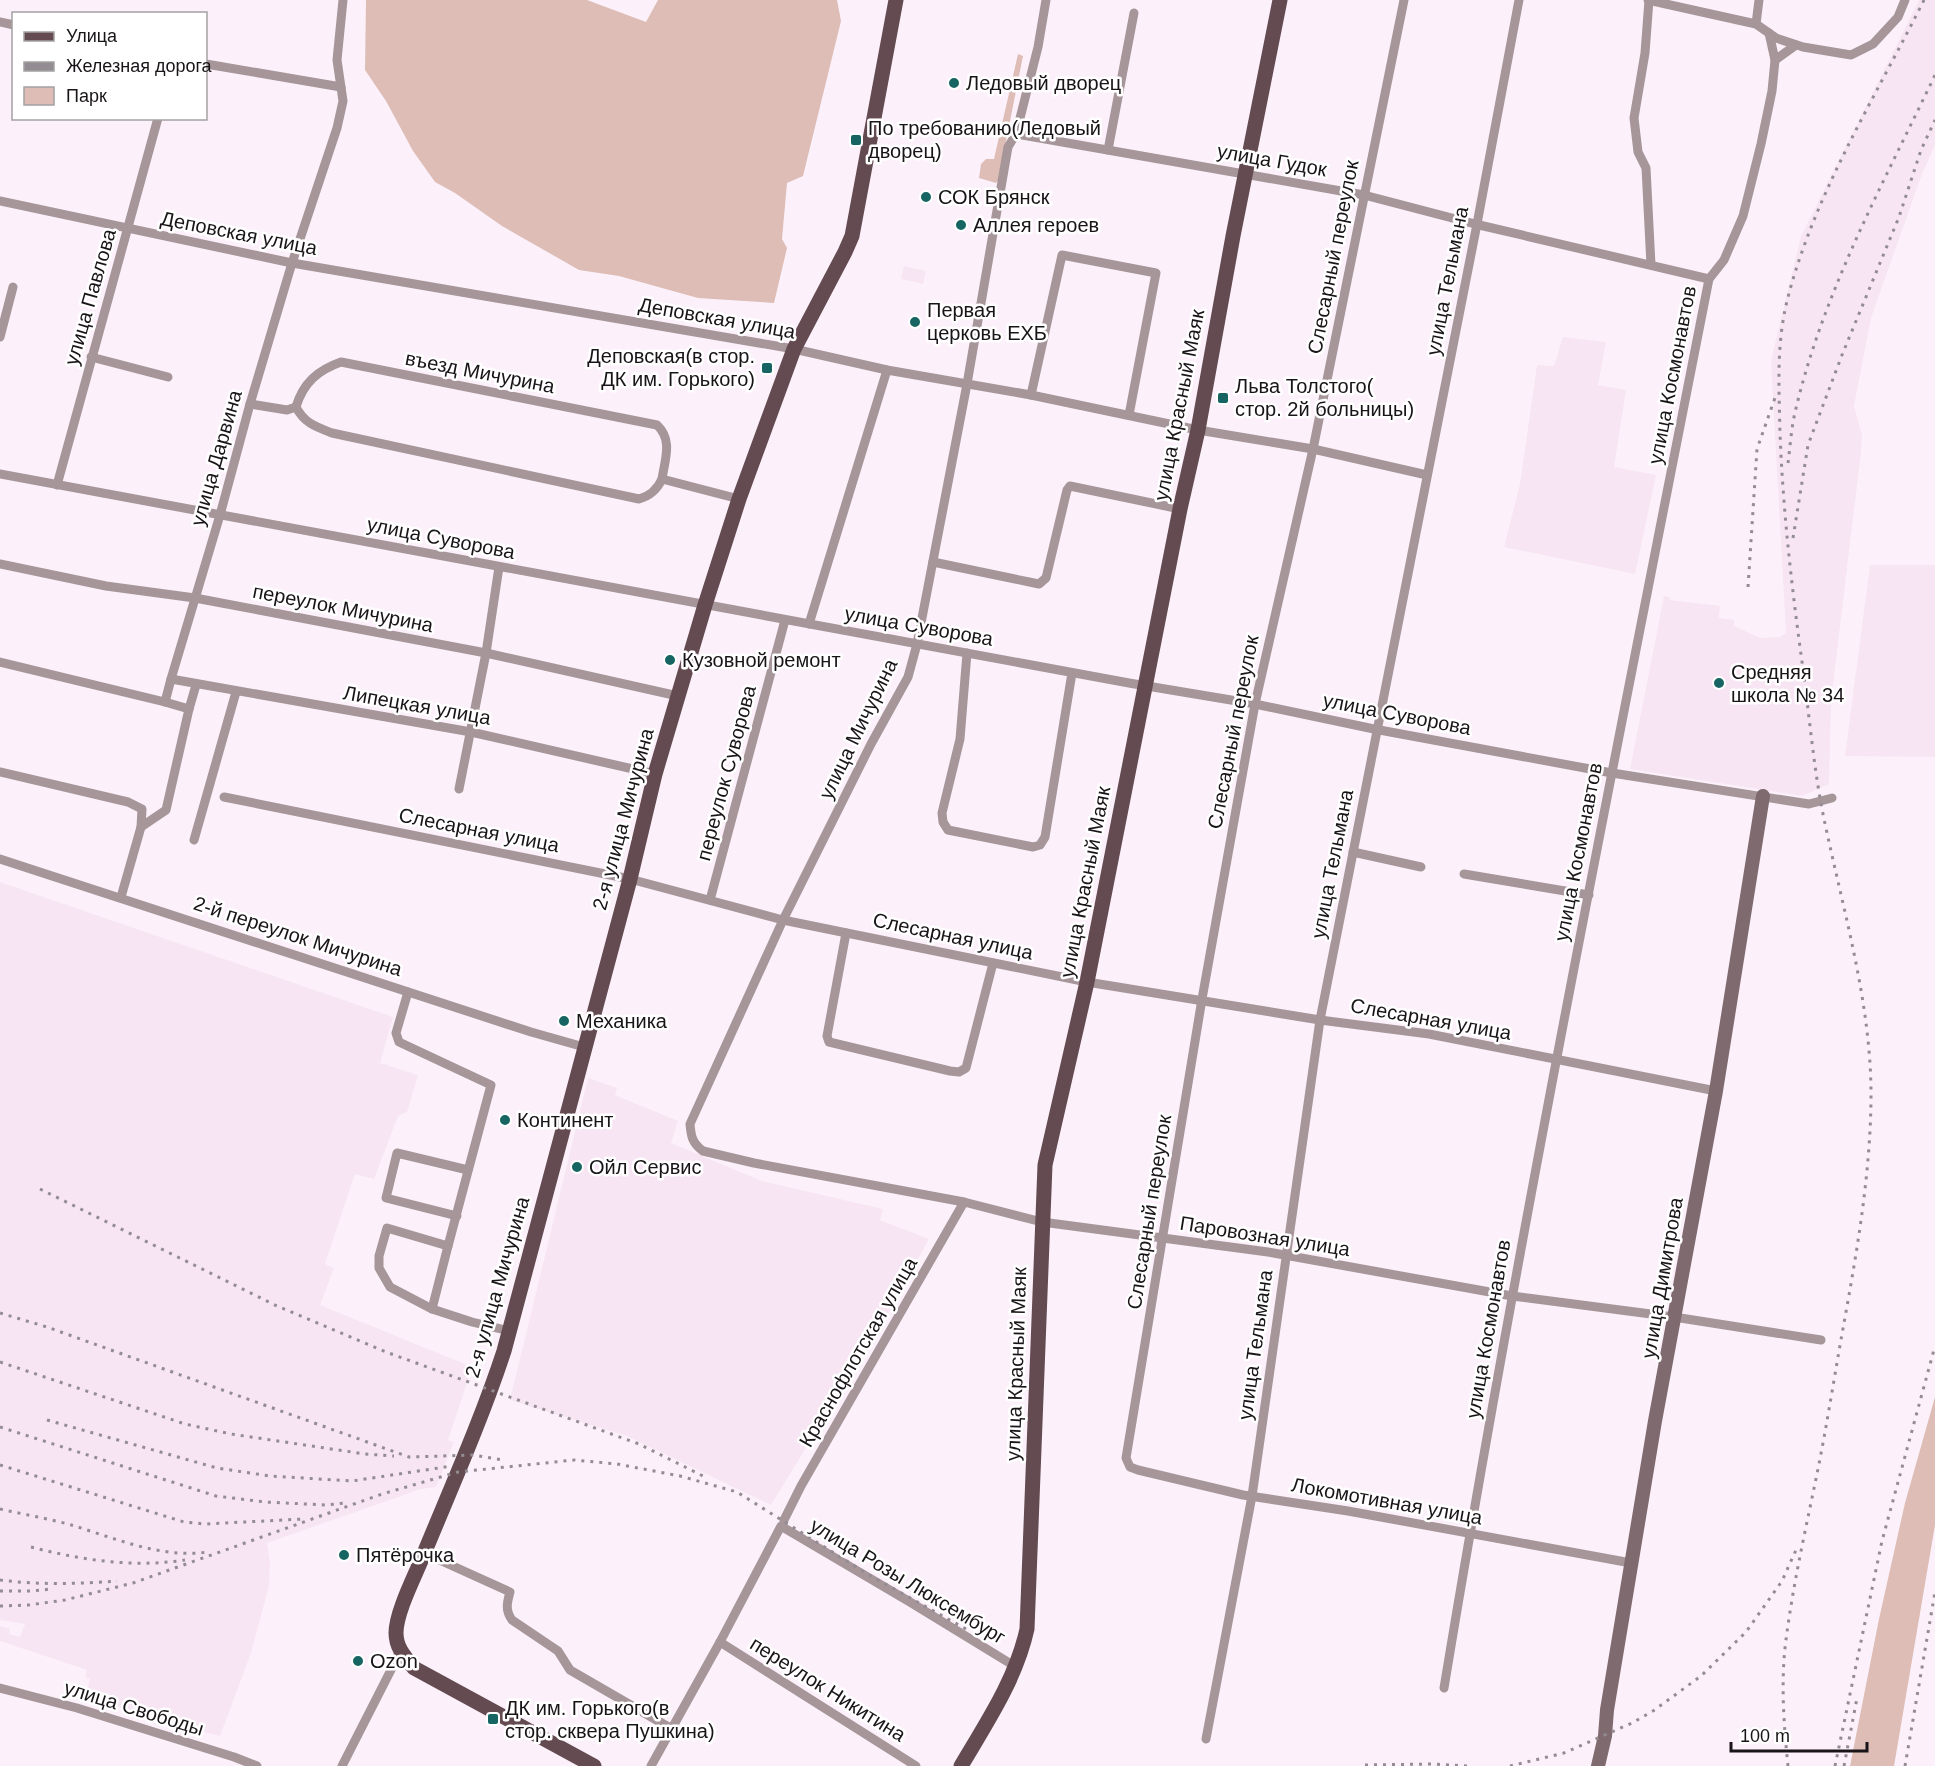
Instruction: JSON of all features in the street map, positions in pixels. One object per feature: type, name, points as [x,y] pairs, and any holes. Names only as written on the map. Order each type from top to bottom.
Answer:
[{"type":"main road","name":"2-я улица Мичурина","points":[[400,1650],[396,1636],[398,1623],[494,1381],[509,1331],[630,879],[655,774],[705,605],[794,349],[852,236],[896,0]]},
{"type":"main road","name":"улица Красный Маяк","points":[[961,1766],[1008,1686],[1027,1629],[1045,1165],[1087,982],[1180,509],[1198,430],[1280,0]]},
{"type":"main road","points":[[400,1650],[414,1668],[594,1766]]},
{"type":"street","name":"улица Дарвина","points":[[165,702],[292,263],[337,128],[343,101],[337,60],[344,0]]},
{"type":"street","points":[[1016,134],[1038,47],[1046,0]]},
{"type":"street","name":"Слесарный переулок","points":[[1138,1470],[1130,1467],[1126,1458],[1202,999],[1255,704],[1313,449],[1404,0]]},
{"type":"street","name":"улица Тельмана","points":[[1206,1739],[1252,1496],[1320,1020],[1519,0]]},
{"type":"street","points":[[1651,265],[1646,168],[1638,152],[1634,118],[1649,0],[1756,24],[1776,38],[1796,45],[1851,55],[1874,44],[1898,17],[1905,0]]},
{"type":"street","points":[[1756,24],[1759,0]]},
{"type":"street","points":[[1108,150],[1134,13]]},
{"type":"street","name":"улица Космонавтов","points":[[1444,1688],[1469,1533],[1556,1060],[1709,279],[1724,260],[1743,216],[1772,92],[1775,60],[1769,33]]},
{"type":"street","points":[[1775,60],[1796,45]]},
{"type":"street","points":[[207,64],[341,87]]},
{"type":"street","name":"улица Павлова","points":[[57,485],[157,120]]},
{"type":"street","name":"улица Мичурина","points":[[690,1124],[783,920],[871,744],[908,677],[917,644],[967,384],[1008,147],[1016,134]]},
{"type":"street","name":"улица Гудок","points":[[1016,134],[1364,195],[1709,279]]},
{"type":"street","name":"Деповская улица","points":[[0,201],[292,263],[794,349],[1198,430],[1313,449],[1427,475]]},
{"type":"street","points":[[1031,395],[1062,255],[1156,273],[1129,415]]},
{"type":"street","points":[[0,337],[13,287]]},
{"type":"street","points":[[91,357],[168,377]]},
{"type":"street","name":"въезд Мичурина","points":[[296,407],[299,395],[312,379],[324,368],[341,362],[657,426],[664,432],[667,441],[662,479]]},
{"type":"street","points":[[809,624],[887,369]]},
{"type":"street","points":[[250,404],[287,410],[296,407],[302,419],[332,433],[639,499],[653,492],[662,479],[740,499]]},
{"type":"street","name":"улица Суворова","points":[[0,474],[1072,673],[1255,704],[1612,773],[1809,804],[1832,798]]},
{"type":"street","points":[[933,562],[1039,584],[1046,578],[1067,490],[1070,486],[1180,509]]},
{"type":"street","name":"переулок Мичурина","points":[[0,564],[106,586],[195,598],[486,653],[678,696]]},
{"type":"street","points":[[459,789],[486,653],[499,567]]},
{"type":"street","name":"переулок Суворова","points":[[710,900],[785,620]]},
{"type":"street","points":[[967,653],[960,740],[942,813],[943,822],[948,830],[1033,847],[1040,845],[1045,837],[1072,673]]},
{"type":"street","points":[[0,662],[189,709]]},
{"type":"street","name":"Липецкая улица","points":[[171,679],[471,732],[655,774]]},
{"type":"street","points":[[141,827],[166,810],[196,685]]},
{"type":"street","points":[[194,840],[236,692]]},
{"type":"street","points":[[0,772],[128,802],[142,809],[141,827],[121,897]]},
{"type":"street","name":"улица Димитрова","points":[[1598,1766],[1605,1736],[1607,1710],[1655,1421],[1716,1091],[1763,796]]},
{"type":"street","name":"Слесарная улица","points":[[224,797],[630,879],[783,920],[1087,982],[1320,1020],[1429,1034],[1716,1091]]},
{"type":"street","points":[[1353,852],[1421,867]]},
{"type":"street","name":"2-й переулок Мичурина","points":[[0,859],[584,1047]]},
{"type":"street","points":[[1464,874],[1589,895]]},
{"type":"street","points":[[846,933],[827,1036],[830,1042],[950,1071],[959,1072],[966,1068],[993,963]]},
{"type":"street","points":[[408,992],[396,1033],[399,1042],[491,1085],[432,1309]]},
{"type":"street","name":"Паровозная улица","points":[[690,1124],[692,1138],[702,1151],[754,1163],[964,1202],[1042,1222],[1286,1255],[1512,1296],[1674,1317],[1821,1340]]},
{"type":"street","points":[[457,1216],[386,1198],[397,1154],[468,1170]]},
{"type":"street","name":"Краснофлотская улица","points":[[651,1766],[720,1642],[801,1485],[964,1202]]},
{"type":"street","points":[[448,1246],[387,1228],[379,1256],[379,1269],[390,1287],[432,1309],[509,1331]]},
{"type":"street","name":"Локомотивная улица","points":[[1138,1470],[1252,1496],[1348,1511],[1631,1563]]},
{"type":"street","name":"улица Розы Люксембург","points":[[782,1523],[1016,1667]]},
{"type":"street","points":[[424,1553],[510,1592],[506,1605],[512,1620],[558,1651],[570,1670],[672,1729]]},
{"type":"street","name":"переулок Никитина","points":[[720,1642],[916,1766]]},
{"type":"street","points":[[342,1766],[400,1650]]},
{"type":"street","name":"улица Свободы","points":[[0,1688],[77,1708],[256,1766]]},
{"type":"shaded area","points":[[1919,0],[1935,0],[1935,145],[1922,174],[1871,318],[1854,406],[1862,436],[1861,452],[1831,701],[1829,784],[1802,796],[1630,769],[1664,596],[1670,597],[1670,600],[1720,606],[1719,618],[1734,620],[1734,626],[1760,638],[1780,637],[1786,633],[1771,361],[1801,236]]},
{"type":"shaded area","points":[[904,266],[926,271],[923,284],[901,279]]},
{"type":"shaded area","points":[[1563,337],[1606,342],[1598,385],[1626,390],[1614,467],[1656,475],[1635,574],[1504,547],[1520,484],[1537,365],[1554,366]]},
{"type":"shaded area","points":[[1870,565],[1935,565],[1935,757],[1845,756]]},
{"type":"shaded area","points":[[0,882],[393,1017],[380,1063],[418,1075],[407,1112],[398,1116],[374,1179],[355,1174],[325,1264],[334,1268],[320,1305],[472,1367],[448,1440],[454,1442],[436,1487],[421,1489],[267,1543],[270,1563],[269,1586],[251,1653],[220,1736],[89,1697],[90,1679],[85,1677],[87,1670],[0,1641],[0,1626],[10,1629],[9,1634],[20,1637],[25,1624],[0,1620]]},
{"type":"shaded area","points":[[588,1078],[617,1088],[615,1095],[678,1121],[671,1143],[762,1181],[883,1209],[880,1220],[929,1239],[886,1317],[771,1505],[627,1436],[510,1400]]},
{"type":"green space","points":[[366,0],[587,0],[646,22],[658,0],[837,0],[841,21],[803,176],[787,183],[782,239],[787,248],[774,303],[698,298],[619,276],[579,270],[502,226],[435,182],[413,151],[386,101],[365,70]]},
{"type":"green space","points":[[1018,54],[1023,56],[996,183],[979,178],[981,164],[986,159],[994,159]]},
{"type":"green space","points":[[1935,1397],[1935,1525],[1894,1766],[1850,1766],[1905,1503]]},
{"type":"railway","points":[[1788,1766],[1783,1677],[1785,1648],[1795,1581],[1824,1435],[1857,1247],[1868,1159],[1871,1100],[1870,1063],[1861,988],[1821,804],[1795,610],[1781,463],[1780,348],[1788,297],[1814,220],[1830,182],[1924,0]]},
{"type":"railway","points":[[1788,463],[1794,417],[1820,328],[1874,200],[1935,75]]},
{"type":"railway","points":[[1793,538],[1808,445],[1899,217],[1921,150],[1935,120]]},
{"type":"railway","points":[[1748,587],[1757,449],[1776,395]]},
{"type":"railway","points":[[40,1189],[277,1306],[386,1352],[639,1444],[705,1477]]},
{"type":"railway","points":[[0,1313],[47,1327],[409,1457],[474,1455],[503,1460]]},
{"type":"railway","points":[[1835,1766],[1882,1541],[1935,1346]]},
{"type":"railway","points":[[0,1362],[185,1424],[231,1434],[365,1454],[394,1456]]},
{"type":"railway","points":[[47,1420],[217,1468],[270,1476],[352,1481],[452,1466]]},
{"type":"railway","points":[[0,1427],[216,1496],[265,1502],[326,1505],[345,1503]]},
{"type":"railway","points":[[0,1606],[65,1600],[133,1583],[382,1494],[458,1472],[574,1460],[617,1464],[680,1476],[737,1492],[869,1575],[966,1629]]},
{"type":"railway","points":[[0,1465],[184,1522],[205,1524],[303,1519]]},
{"type":"railway","points":[[0,1509],[68,1524],[154,1550],[207,1552]]},
{"type":"railway","points":[[31,1547],[69,1556],[127,1563],[185,1560]]},
{"type":"railway","points":[[1510,1766],[1564,1753],[1632,1723],[1653,1711],[1701,1676],[1746,1632],[1782,1581],[1796,1550]]},
{"type":"railway","points":[[0,1580],[29,1583],[117,1581]]},
{"type":"railway","points":[[0,1591],[51,1589]]},
{"type":"railway","points":[[1905,1766],[1935,1592]]},
{"type":"railway","points":[[1844,1766],[1857,1698]]},
{"type":"railway","points":[[1365,1765],[1469,1766]]},
{"type":"place","name":"Ледовый дворец","points":[[954,83]]},
{"type":"place","name":"По требованию(Ледовый дворец)","points":[[856,140]]},
{"type":"place","name":"СОК Брянск","points":[[926,197]]},
{"type":"place","name":"Аллея героев","points":[[961,225]]},
{"type":"place","name":"Первая церковь ЕХБ","points":[[915,322]]},
{"type":"place","name":"Деповская(в стор. ДК им. Горького)","points":[[767,368]]},
{"type":"place","name":"Льва Толстого( стор. 2й больницы)","points":[[1223,398]]},
{"type":"place","name":"Кузовной ремонт","points":[[670,660]]},
{"type":"place","name":"Средняя школа № 34","points":[[1719,683]]},
{"type":"place","name":"Механика","points":[[564,1021]]},
{"type":"place","name":"Континент","points":[[505,1120]]},
{"type":"place","name":"Ойл Сервис","points":[[577,1167]]},
{"type":"place","name":"Пятёрочка","points":[[344,1555]]},
{"type":"place","name":"Ozon","points":[[358,1661]]},
{"type":"place","name":"ДК им. Горького(в стор. сквера Пушкина)","points":[[493,1719]]}]
